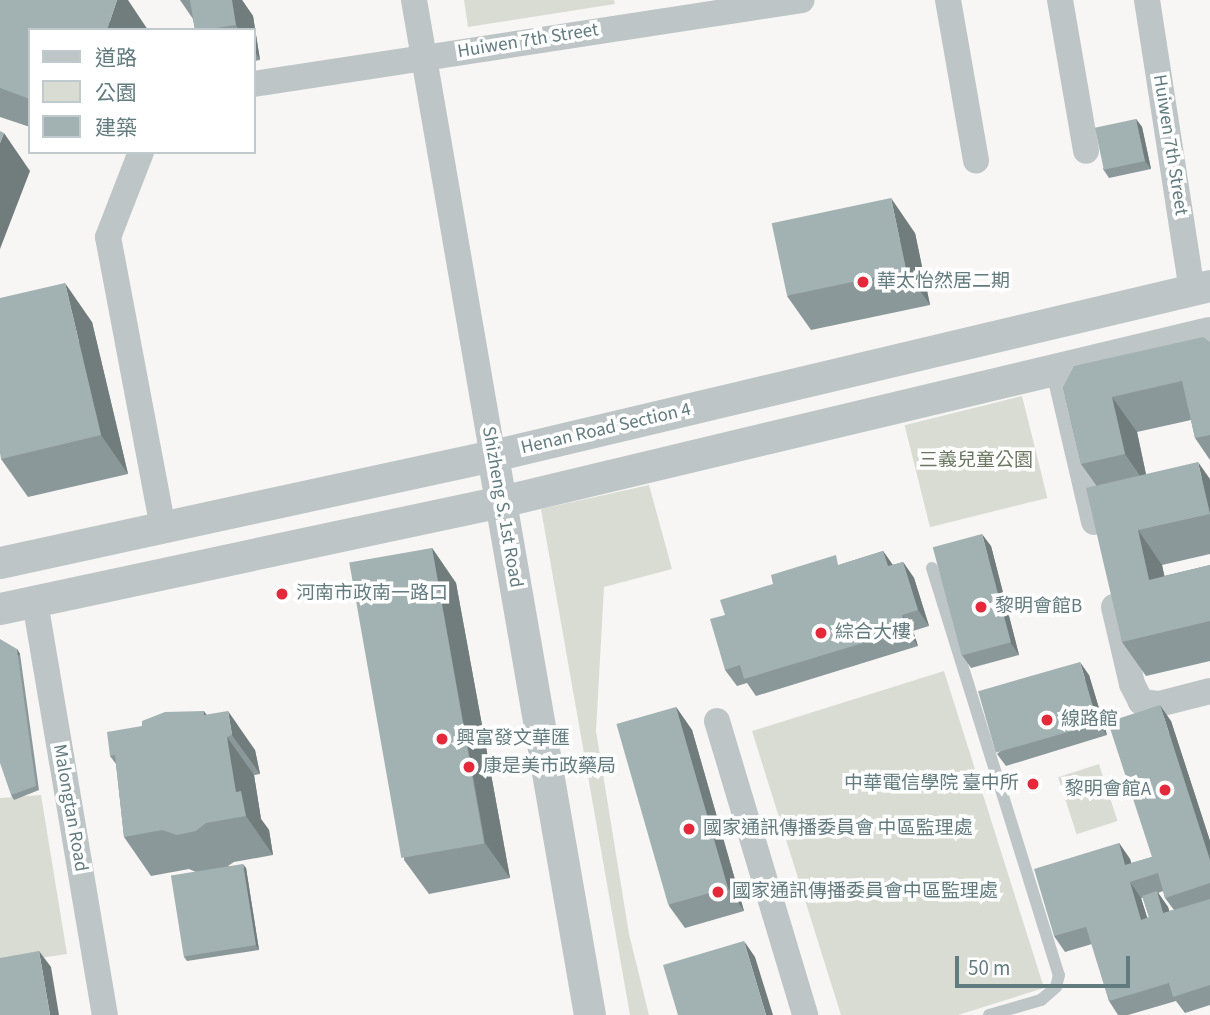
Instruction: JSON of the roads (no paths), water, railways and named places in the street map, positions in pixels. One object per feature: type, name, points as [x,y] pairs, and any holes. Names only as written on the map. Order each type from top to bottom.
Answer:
[{"type":"street","name":"Shizheng S. 1st Road","points":[[414,0],[590,1015]]},
{"type":"street","name":"Huiwen 7th Street","points":[[256,84],[802,0]]},
{"type":"street","points":[[948,0],[976,160]]},
{"type":"street","points":[[1060,0],[1086,151]]},
{"type":"street","name":"Huiwen 7th Street","points":[[1147,0],[1201,288]]},
{"type":"street","points":[[140,154],[108,237],[163,528]]},
{"type":"street","name":"Henan Road Section 4","points":[[0,564],[493,456],[1201,288]]},
{"type":"street","points":[[0,609],[501,502],[1058,367],[1210,333]]},
{"type":"street","points":[[1058,367],[1101,552]]},
{"type":"street","points":[[1108,578],[1132,684],[1141,702],[1158,704],[1210,691]]},
{"type":"street","name":"Malongtan Road","points":[[34,602],[105,1015]]},
{"type":"street","points":[[717,721],[805,1015]]},
{"type":"lane","points":[[932,568],[1059,975],[1056,986],[1041,1000],[989,1015]]},
{"type":"place","name":"華太怡然居二期","points":[[863,282]]},
{"type":"place","name":"河南市政南一路口","points":[[282,594]]},
{"type":"place","name":"黎明會館B","points":[[981,607]]},
{"type":"place","name":"綜合大樓","points":[[821,633]]},
{"type":"place","name":"線路館","points":[[1047,720]]},
{"type":"place","name":"興富發文華匯","points":[[442,739]]},
{"type":"place","name":"康是美市政藥局","points":[[469,767]]},
{"type":"place","name":"中華電信學院 臺中所","points":[[1033,784]]},
{"type":"place","name":"黎明會館A","points":[[1165,790]]},
{"type":"place","name":"國家通訊傳播委員會 中區監理處","points":[[689,829]]},
{"type":"place","name":"國家通訊傳播委員會中區監理處","points":[[718,892]]},
{"type":"park label","name":"三義兒童公園","points":[[976,461]]}]
